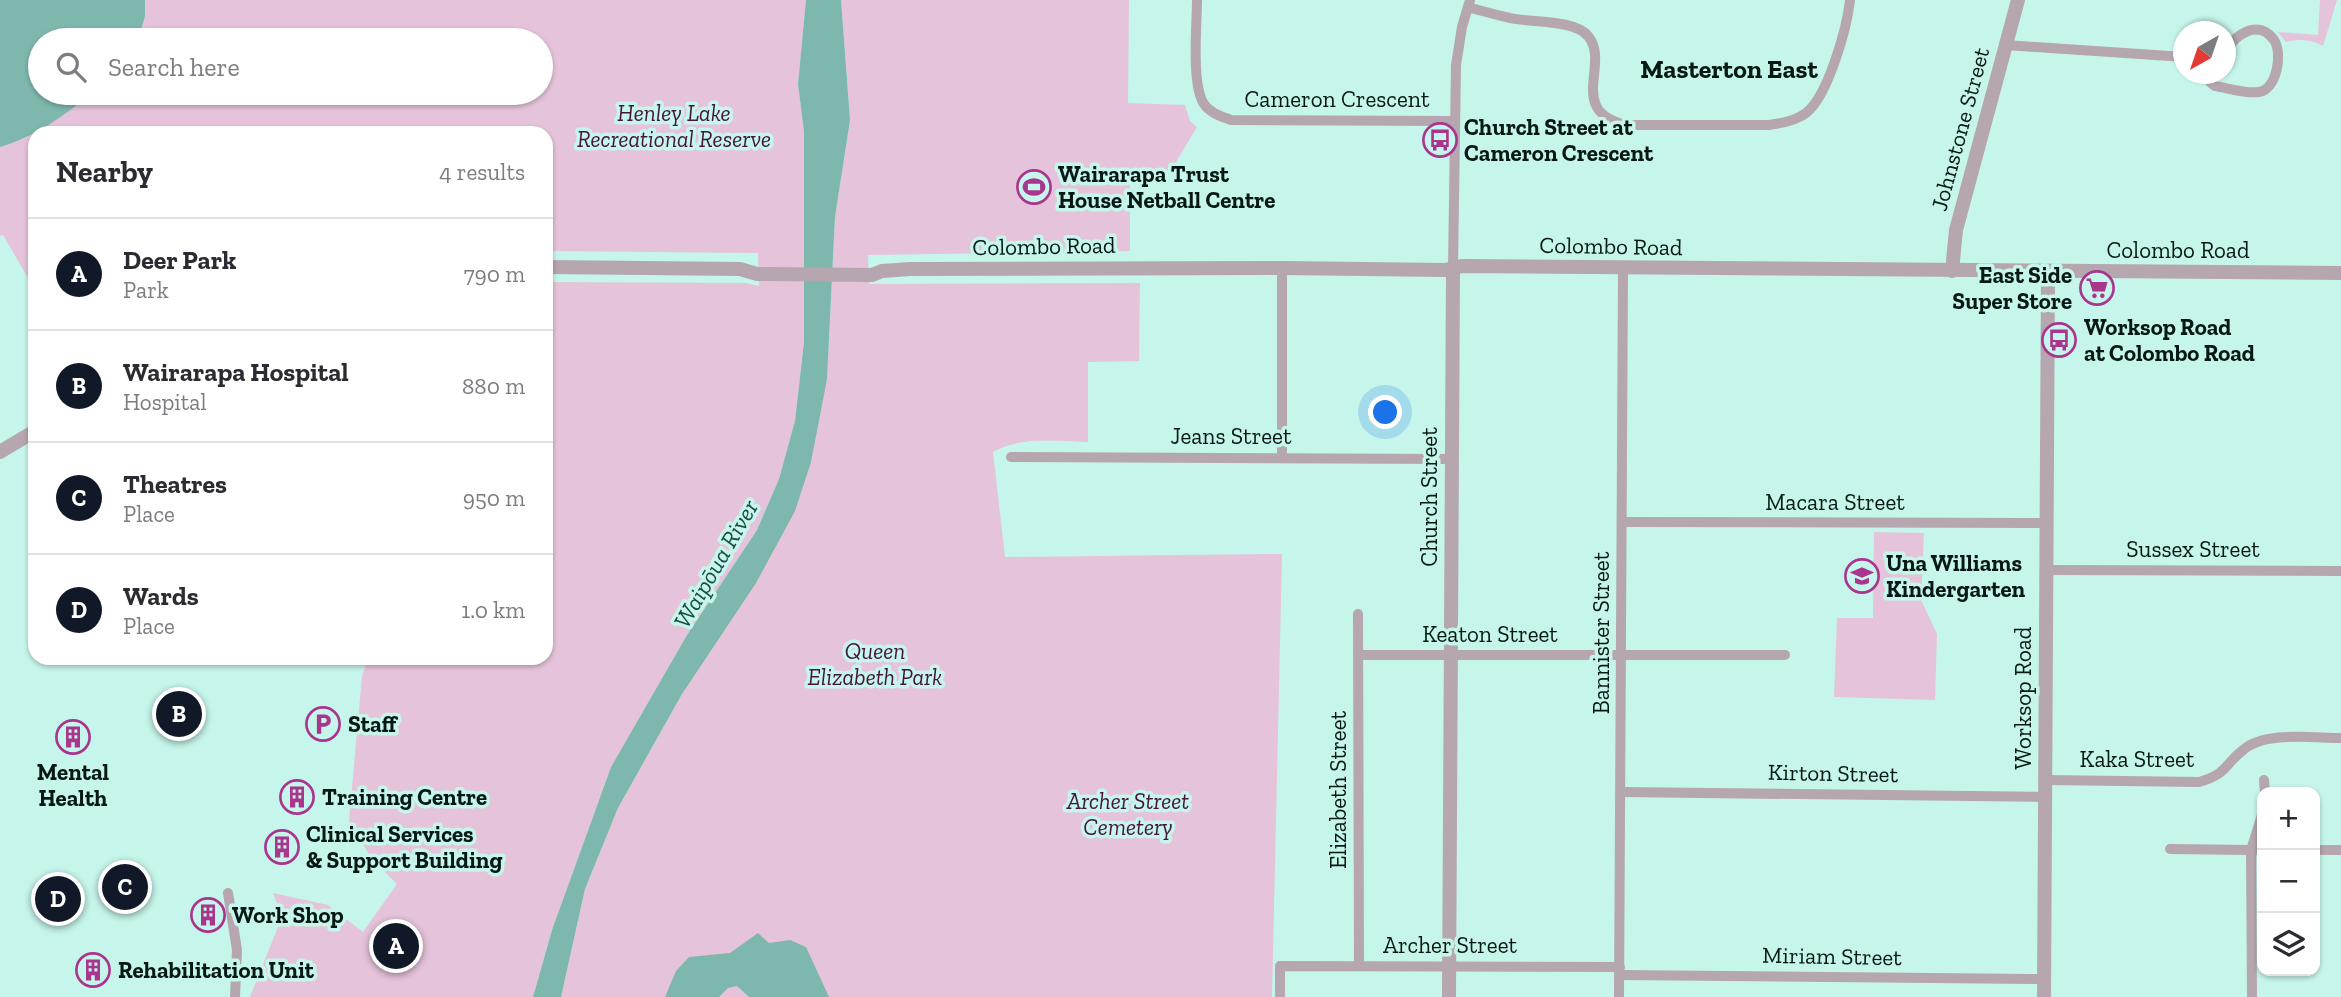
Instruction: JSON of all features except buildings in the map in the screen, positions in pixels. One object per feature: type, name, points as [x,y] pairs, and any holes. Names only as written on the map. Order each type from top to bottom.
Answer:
[{"type":"street","name":"Cameron Crescent","points":[[1197,0],[1197,85],[1204,104],[1216,115],[1231,120],[1454,121]]},
{"type":"street","points":[[1469,4],[1511,19],[1564,25],[1588,36],[1594,49],[1594,99],[1600,113],[1610,121],[1626,125],[1769,125],[1790,121],[1805,114],[1817,102],[1826,86],[1850,0]]},
{"type":"street","name":"Johnstone Street","points":[[1952,271],[1956,230],[2018,0]]},
{"type":"street","name":"Church Street","points":[[1449,997],[1454,121],[1456,65],[1469,4]]},
{"type":"street","points":[[2212,84],[2259,92],[2267,89],[2276,74],[2277,46],[2269,35],[2262,31],[2247,31],[2236,38]]},
{"type":"street","points":[[2006,46],[2173,56]]},
{"type":"street","name":"Colombo Road","points":[[553,267],[2341,273]]},
{"type":"street","points":[[1282,268],[1282,457]]},
{"type":"street","name":"Bannister Street","points":[[1619,997],[1623,269]]},
{"type":"street","name":"Worksop Road","points":[[2044,997],[2048,272]]},
{"type":"street","points":[[0,452],[28,435]]},
{"type":"street","name":"Jeans Street","points":[[1011,457],[1451,459]]},
{"type":"street","name":"Macara Street","points":[[1622,522],[2047,523]]},
{"type":"street","name":"Sussex Street","points":[[2046,570],[2341,571]]},
{"type":"street","name":"Elizabeth Street","points":[[1358,614],[1359,966]]},
{"type":"street","name":"Keaton Street","points":[[1358,655],[1785,655]]},
{"type":"street","name":"Kaka Street","points":[[2045,780],[2199,782],[2216,777],[2242,750],[2256,741],[2274,738],[2341,738]]},
{"type":"street","points":[[2264,780],[2264,787]]},
{"type":"street","name":"Kirton Street","points":[[1620,792],[2045,797]]},
{"type":"street","points":[[2170,849],[2257,850],[2252,997]]},
{"type":"street","points":[[2320,850],[2341,850]]},
{"type":"street","points":[[228,893],[237,950],[236,997]]},
{"type":"street","name":"Archer Street","points":[[1280,997],[1280,966],[1449,966],[1620,971]]},
{"type":"street","name":"Miriam Street","points":[[1620,971],[2044,979]]},
{"type":"green space","name":"Henley Lake Recreational Reserve","points":[[0,0],[806,0],[798,84],[804,132],[804,342],[795,421],[779,479],[757,530],[687,635],[611,767],[552,930],[533,997],[250,997],[282,917],[273,893],[328,905],[363,932],[397,884],[371,858],[349,821],[362,676],[366,665],[553,665],[553,282],[746,283],[759,286],[758,253],[553,251],[553,126],[28,126],[28,278],[3,235],[0,236]]},
{"type":"green space","points":[[841,0],[1129,0],[1128,103],[1185,105],[1190,121],[1197,127],[1163,184],[1130,181],[1130,251],[868,255],[869,284],[1140,283],[1139,361],[1088,362],[1088,442],[1027,442],[993,452],[1005,557],[1282,554],[1272,997],[561,997],[585,889],[618,808],[682,694],[827,379],[835,217],[850,120]]},
{"type":"green space","points":[[2320,0],[2337,0],[2323,46],[2306,40],[2286,42],[2278,32],[2318,35]]},
{"type":"green space","points":[[1874,532],[1924,533],[1921,600],[1937,634],[1935,700],[1834,697],[1837,618],[1873,618]]},
{"type":"shaded area","points":[[0,0],[145,0],[142,28],[28,28],[28,105],[77,105],[46,126],[28,126],[28,136],[0,147]]},
{"type":"shaded area","points":[[806,0],[841,0],[850,120],[835,217],[827,379],[811,462],[795,511],[756,583],[682,694],[618,808],[585,889],[561,997],[533,997],[552,930],[611,767],[687,635],[757,530],[779,479],[795,421],[804,342],[804,132],[798,84]]},
{"type":"shaded area","points":[[758,933],[769,943],[790,940],[806,947],[829,997],[749,997],[737,986],[728,988],[719,997],[665,997],[676,971],[689,957],[730,953]]},
{"type":"place","name":"Church Street at Cameron Crescent","points":[[1440,140]]},
{"type":"place","name":"Wairarapa Trust House Netball Centre","points":[[1034,187]]},
{"type":"place","name":"East Side Super Store","points":[[2097,288]]},
{"type":"place","name":"Worksop Road at Colombo Road","points":[[2059,340]]},
{"type":"place","name":"Una Williams Kindergarten","points":[[1862,576]]},
{"type":"place","name":"Wairarapa Hospital","points":[[179,714]]},
{"type":"place","name":"Staff","points":[[323,724]]},
{"type":"place","name":"Mental Health","points":[[73,737]]},
{"type":"place","name":"Training Centre","points":[[297,797]]},
{"type":"place","name":"Clinical Services & Support Building","points":[[282,847]]},
{"type":"place","name":"Theatres","points":[[125,887]]},
{"type":"place","name":"Wards","points":[[58,899]]},
{"type":"place","name":"Work Shop","points":[[208,915]]},
{"type":"place","name":"Deer Park","points":[[396,946]]},
{"type":"place","name":"Rehabilitation Unit","points":[[93,970]]},
{"type":"district","name":"Masterton East","points":[[1729,69]]},
{"type":"water label","name":"Waipōua River","points":[[716,564]]},
{"type":"park label","name":"Queen Elizabeth Park","points":[[875,664]]},
{"type":"park label","name":"Archer Street Cemetery","points":[[1128,814]]}]
